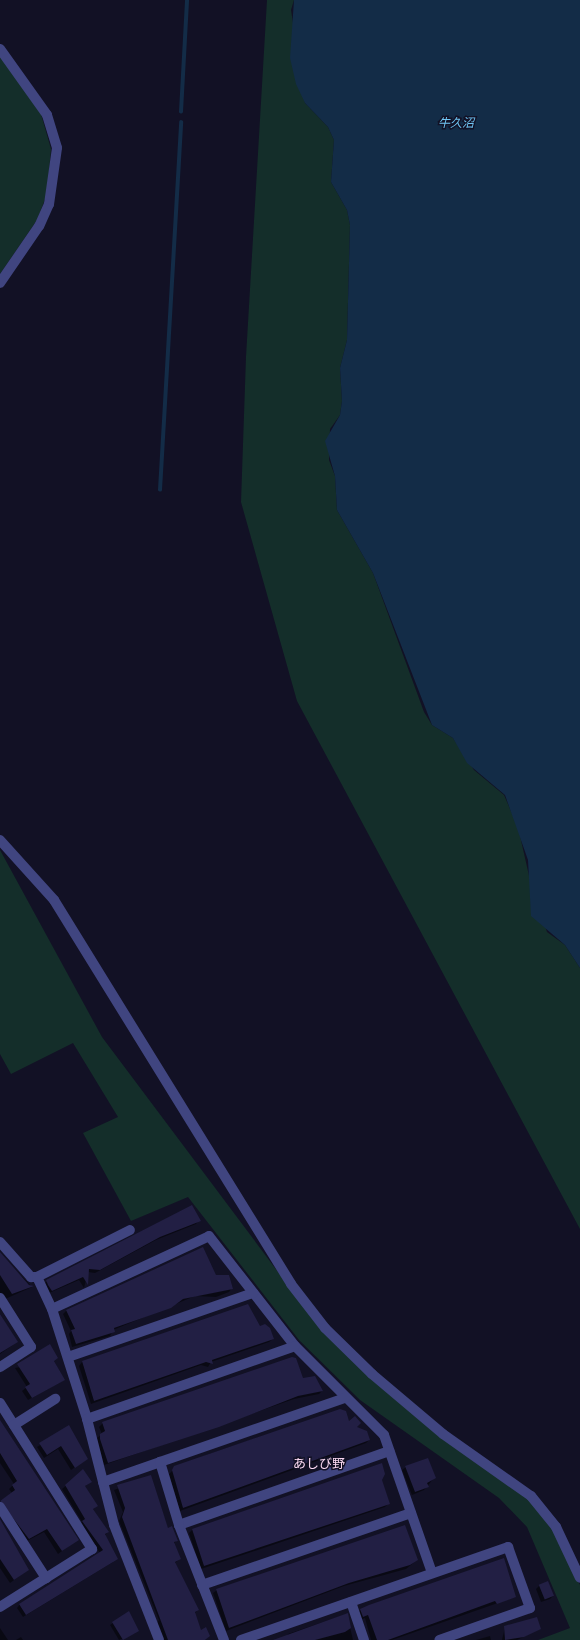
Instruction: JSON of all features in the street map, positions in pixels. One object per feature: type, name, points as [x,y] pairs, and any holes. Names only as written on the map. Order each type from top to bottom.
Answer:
[{"type":"street","points":[[0,49],[47,115],[57,148],[49,204],[39,226],[0,282]]},
{"type":"street","points":[[0,840],[54,900],[223,1167],[291,1284],[325,1328],[372,1374],[443,1434],[531,1496],[556,1527],[580,1578]]},
{"type":"street","points":[[0,1242],[32,1277],[36,1277],[130,1230]]},
{"type":"street","points":[[52,1309],[209,1236],[295,1346],[345,1398],[384,1435],[432,1573]]},
{"type":"street","points":[[36,1277],[52,1309],[68,1357],[87,1419],[116,1531],[159,1640]]},
{"type":"street","points":[[68,1357],[253,1293]]},
{"type":"street","points":[[0,1298],[31,1347],[0,1367]]},
{"type":"street","points":[[87,1419],[295,1346]]},
{"type":"street","points":[[14,1425],[55,1398]]},
{"type":"street","points":[[103,1482],[345,1398]]},
{"type":"street","points":[[0,1403],[92,1549],[0,1608]]},
{"type":"street","points":[[178,1525],[390,1451]]},
{"type":"street","points":[[160,1462],[178,1525],[224,1640]]},
{"type":"street","points":[[0,1507],[46,1578]]},
{"type":"street","points":[[202,1585],[411,1513]]},
{"type":"street","points":[[241,1640],[508,1547],[530,1608],[439,1640]]},
{"type":"street","points":[[351,1602],[364,1640]]},
{"type":"green space","points":[[267,0],[294,0],[291,10],[305,103],[328,127],[334,140],[331,182],[347,210],[350,225],[347,340],[340,368],[342,401],[340,415],[330,429],[329,460],[335,476],[337,510],[373,573],[424,712],[432,725],[453,738],[474,770],[504,795],[518,827],[530,880],[547,932],[565,945],[580,968],[580,1229],[297,701],[241,502],[246,357]]},
{"type":"green space","points":[[0,55],[41,114],[51,149],[47,194],[37,220],[0,274]]},
{"type":"green space","points":[[0,850],[102,1037],[287,1284],[357,1366],[518,1487],[551,1526],[580,1585],[580,1640],[538,1640],[570,1628],[527,1527],[499,1498],[360,1400],[299,1340],[188,1197],[131,1221],[83,1133],[118,1117],[73,1043],[11,1074],[0,1054]]},
{"type":"water","name":"牛久沼","points":[[294,0],[580,0],[580,968],[565,945],[531,916],[528,860],[505,795],[467,763],[453,738],[432,725],[373,573],[337,510],[335,476],[325,441],[340,415],[342,401],[340,368],[347,340],[350,225],[347,210],[331,182],[334,140],[328,127],[305,103],[296,84],[290,58]]},
{"type":"building","points":[[192,1205],[201,1221],[160,1237],[100,1270],[89,1269],[88,1285],[83,1277],[52,1291],[48,1285],[46,1280]]},
{"type":"building","points":[[203,1247],[216,1275],[229,1275],[233,1289],[183,1299],[171,1308],[114,1328],[115,1332],[76,1344],[71,1330],[75,1329],[66,1310]]},
{"type":"building","points":[[0,1252],[29,1285],[34,1286],[12,1294],[0,1275]]},
{"type":"building","points":[[248,1304],[260,1326],[265,1324],[270,1328],[274,1339],[212,1360],[213,1364],[206,1362],[94,1401],[82,1361]]},
{"type":"building","points":[[0,1314],[18,1342],[0,1353]]},
{"type":"building","points":[[50,1344],[58,1358],[54,1361],[65,1380],[32,1398],[25,1387],[30,1384],[17,1364]]},
{"type":"building","points":[[292,1357],[296,1358],[303,1378],[315,1376],[323,1391],[298,1396],[219,1427],[108,1463],[100,1439],[100,1434],[105,1431],[102,1422]]},
{"type":"building","points":[[340,1409],[346,1411],[349,1421],[355,1416],[361,1423],[357,1427],[367,1431],[370,1440],[183,1508],[172,1470],[174,1466]]},
{"type":"building","points":[[0,1420],[79,1540],[62,1551],[47,1529],[29,1539],[0,1501],[15,1490],[12,1485],[17,1481],[0,1453]]},
{"type":"building","points":[[69,1425],[88,1459],[75,1468],[61,1446],[47,1455],[39,1443]]},
{"type":"building","points":[[428,1458],[436,1478],[427,1483],[429,1487],[415,1492],[405,1466]]},
{"type":"building","points":[[382,1463],[385,1474],[382,1480],[390,1504],[204,1566],[192,1529]]},
{"type":"building","points":[[83,1469],[92,1482],[85,1486],[98,1506],[93,1509],[109,1532],[105,1534],[118,1559],[26,1615],[19,1604],[103,1550],[82,1521],[85,1519],[65,1485]]},
{"type":"building","points":[[151,1475],[168,1528],[172,1526],[178,1541],[174,1542],[181,1559],[175,1562],[199,1610],[195,1612],[201,1630],[206,1627],[210,1636],[205,1640],[168,1640],[122,1517],[125,1508],[117,1485]]},
{"type":"building","points":[[0,1519],[29,1570],[14,1580],[0,1559]]},
{"type":"building","points":[[405,1525],[418,1560],[410,1565],[349,1583],[229,1628],[216,1589]]},
{"type":"building","points":[[504,1558],[516,1597],[497,1604],[495,1601],[388,1640],[377,1640],[368,1615],[363,1617],[360,1609],[369,1605]]},
{"type":"building","points":[[548,1581],[554,1596],[545,1600],[539,1585]]},
{"type":"building","points":[[129,1611],[139,1631],[123,1640],[112,1622]]},
{"type":"building","points":[[348,1613],[351,1628],[345,1632],[315,1640],[273,1640]]},
{"type":"building","points":[[537,1617],[541,1629],[524,1637],[505,1640],[504,1626]]},
{"type":"waterway","points":[[181,112],[187,0]]},
{"type":"waterway","points":[[160,490],[181,123]]},
{"type":"district","name":"あしび野","points":[[319,1464]]}]
